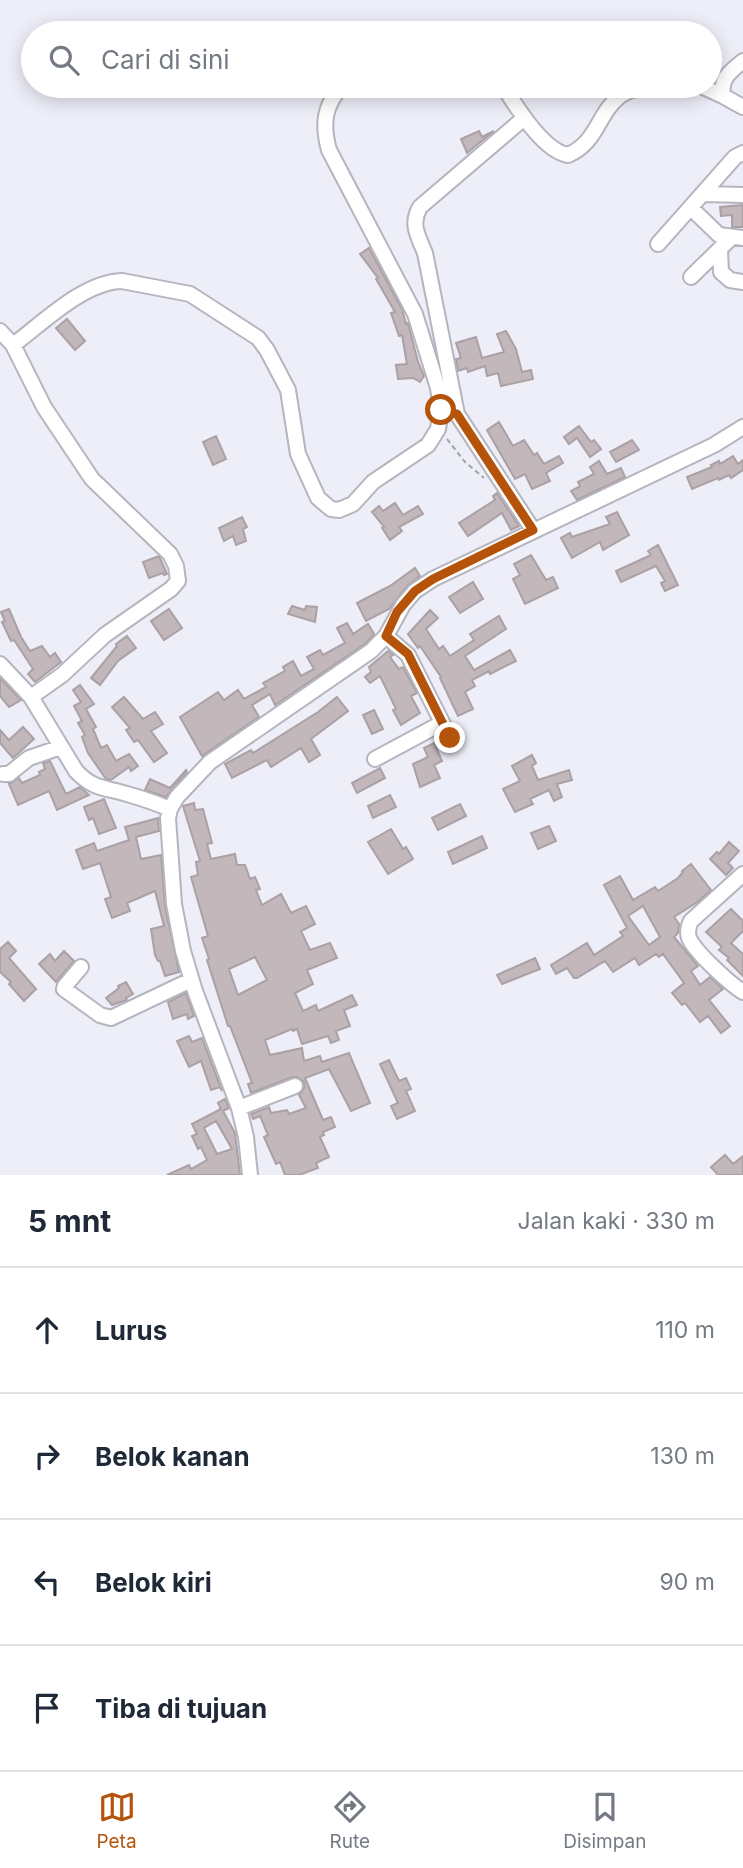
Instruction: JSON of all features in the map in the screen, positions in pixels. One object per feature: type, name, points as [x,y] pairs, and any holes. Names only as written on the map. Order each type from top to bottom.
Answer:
[{"type":"street","points":[[743,61],[725,77],[722,87],[723,96],[743,107]]},
{"type":"street","points":[[13,345],[83,293],[112,281],[190,294],[251,332],[263,344],[288,390],[299,458],[318,498],[331,509],[339,510],[353,504],[373,482],[428,444],[438,429],[441,410],[438,388],[415,314],[329,150],[325,129],[327,107],[333,98]]},
{"type":"street","points":[[510,98],[523,119],[553,148],[568,155],[589,142],[617,98]]},
{"type":"street","points":[[523,119],[420,207],[414,220],[414,228],[425,253],[457,414],[533,530]]},
{"type":"street","points":[[658,244],[735,157],[743,153]]},
{"type":"street","points":[[703,194],[743,195]]},
{"type":"street","points":[[691,208],[719,234],[738,237]]},
{"type":"street","points":[[703,265],[691,277],[738,237]]},
{"type":"street","points":[[720,250],[721,272],[730,280],[743,282]]},
{"type":"street","points":[[0,331],[13,345],[44,407],[92,479],[170,554],[176,566],[178,580],[171,589],[104,635],[62,675],[31,697]]},
{"type":"street","points":[[441,410],[457,414]]},
{"type":"street","points":[[250,1175],[246,1137],[239,1108],[191,980],[183,951],[174,904],[168,832],[170,809],[177,797],[210,762],[371,651],[386,636],[397,612],[415,591],[433,579],[714,445],[743,427]]},
{"type":"street","points":[[386,636],[408,654],[450,738]]},
{"type":"street","points":[[0,664],[31,697],[76,771],[85,781],[101,790],[123,793],[170,809]]},
{"type":"street","points":[[375,759],[442,723]]},
{"type":"street","points":[[4,774],[9,774],[29,758],[61,747]]},
{"type":"street","points":[[743,874],[691,921],[688,929],[690,939],[697,949],[727,980],[743,992]]},
{"type":"street","points":[[81,967],[64,989],[100,1015],[111,1018],[191,980]]},
{"type":"street","points":[[239,1108],[296,1086]]},
{"type":"path","points":[[438,429],[465,462],[486,479]]},
{"type":"building","points":[[479,131],[482,137],[494,131],[467,153],[461,139]]},
{"type":"building","points":[[743,205],[743,227],[732,227],[732,215],[721,216],[720,207]]},
{"type":"building","points":[[369,248],[402,309],[406,324],[408,323],[424,376],[420,382],[413,378],[398,379],[396,365],[407,364],[402,335],[399,336],[391,313],[395,312],[376,279],[378,278],[360,254]]},
{"type":"building","points":[[67,319],[85,341],[75,350],[56,328]]},
{"type":"building","points":[[506,331],[516,349],[522,372],[531,370],[533,379],[501,386],[498,373],[487,376],[485,366],[468,372],[467,368],[458,371],[456,359],[461,358],[456,343],[476,337],[482,358],[504,352],[497,334]]},
{"type":"building","points":[[499,422],[513,446],[524,440],[544,464],[559,456],[563,463],[546,473],[550,481],[532,489],[525,474],[515,479],[487,430]]},
{"type":"building","points":[[579,426],[591,442],[594,440],[601,449],[590,457],[577,438],[569,444],[564,437]]},
{"type":"building","points":[[216,436],[226,459],[213,465],[203,442]]},
{"type":"building","points":[[632,440],[639,450],[616,462],[610,452]]},
{"type":"building","points":[[733,456],[738,464],[743,460],[743,470],[731,478],[729,475],[719,480],[718,478],[692,489],[687,477]]},
{"type":"building","points":[[599,461],[607,474],[621,468],[625,477],[577,500],[571,491],[580,486],[578,482],[594,474],[590,467]]},
{"type":"building","points":[[497,493],[519,526],[511,530],[502,513],[468,536],[459,523],[495,500],[493,496]]},
{"type":"building","points":[[395,503],[403,515],[418,506],[423,514],[399,527],[402,531],[390,540],[372,512],[379,506],[383,511]]},
{"type":"building","points":[[617,512],[629,535],[603,550],[600,542],[572,558],[561,538],[570,533],[572,537],[610,524],[606,517]]},
{"type":"building","points":[[242,517],[247,527],[243,529],[246,541],[236,545],[233,536],[224,541],[219,528]]},
{"type":"building","points":[[658,545],[678,585],[665,591],[661,583],[665,581],[656,566],[621,582],[616,571],[651,555],[648,551]]},
{"type":"building","points":[[531,555],[546,580],[553,577],[558,588],[525,604],[513,579],[520,575],[514,564]]},
{"type":"building","points":[[159,556],[167,574],[149,578],[143,562]]},
{"type":"building","points":[[415,568],[420,576],[408,585],[389,609],[366,621],[357,603],[390,586]]},
{"type":"building","points":[[473,582],[483,599],[460,613],[449,597]]},
{"type":"building","points":[[292,606],[305,610],[306,606],[317,607],[315,622],[288,614]]},
{"type":"building","points":[[9,609],[30,651],[42,646],[50,657],[55,653],[61,662],[35,682],[28,674],[33,669],[14,640],[11,641],[2,622],[5,621],[1,612]]},
{"type":"building","points":[[169,609],[182,628],[164,640],[151,621]]},
{"type":"building","points":[[430,610],[438,618],[426,629],[439,649],[443,646],[450,656],[474,640],[470,634],[499,616],[506,629],[465,656],[474,670],[510,650],[516,661],[472,680],[475,686],[465,692],[473,709],[458,716],[441,677],[420,646],[418,648],[408,634]]},
{"type":"building","points":[[347,623],[353,634],[368,624],[374,634],[365,644],[275,705],[270,694],[252,705],[259,717],[202,756],[180,717],[218,692],[224,700],[238,690],[244,699],[266,687],[263,683],[285,671],[283,667],[293,661],[301,676],[314,669],[307,657],[320,650],[323,655],[345,643],[337,628]]},
{"type":"building","points":[[127,636],[136,648],[118,661],[100,685],[91,678],[116,644]]},
{"type":"building","points":[[388,651],[393,655],[390,657],[399,669],[403,667],[417,693],[411,696],[420,713],[401,725],[380,676],[370,683],[365,677],[371,672],[369,667]]},
{"type":"building","points":[[0,678],[21,700],[9,707],[0,696]]},
{"type":"building","points":[[80,685],[94,704],[86,709],[96,727],[93,729],[101,748],[107,745],[116,761],[129,754],[138,766],[131,771],[129,767],[111,780],[106,779],[88,753],[82,737],[85,735],[78,723],[82,721],[74,706],[81,702],[73,690]]},
{"type":"building","points":[[124,697],[143,719],[155,712],[163,724],[151,731],[167,753],[154,762],[138,740],[134,742],[126,730],[130,728],[112,707]]},
{"type":"building","points":[[337,697],[348,711],[311,739],[320,755],[309,762],[301,748],[271,767],[267,760],[232,778],[225,764],[251,750],[253,753]]},
{"type":"building","points":[[374,710],[383,729],[372,734],[363,715]]},
{"type":"building","points":[[23,727],[34,739],[13,758],[0,743],[0,730],[9,740]]},
{"type":"building","points":[[434,743],[442,761],[434,765],[440,778],[420,787],[413,764],[428,757],[424,748]]},
{"type":"building","points":[[532,755],[536,763],[532,766],[538,780],[569,770],[572,780],[557,784],[562,797],[554,801],[549,790],[530,799],[533,804],[515,812],[503,789],[520,781],[512,766]]},
{"type":"building","points":[[50,761],[66,794],[80,787],[89,795],[57,810],[49,791],[18,805],[9,784],[19,778],[22,783],[40,775],[39,772],[45,769],[43,763]]},
{"type":"building","points":[[380,768],[385,778],[357,793],[352,783]]},
{"type":"building","points":[[186,770],[166,797],[145,790],[150,779],[170,788]]},
{"type":"building","points":[[390,795],[396,807],[373,818],[368,806]]},
{"type":"building","points":[[104,799],[116,828],[99,834],[93,818],[89,820],[84,807]]},
{"type":"building","points":[[194,803],[195,810],[203,809],[212,843],[207,844],[211,859],[235,854],[237,865],[245,865],[250,879],[255,877],[260,889],[256,890],[262,905],[281,894],[291,913],[306,906],[315,924],[301,931],[310,950],[330,943],[337,958],[307,970],[313,984],[295,993],[303,1011],[316,1005],[318,1011],[352,995],[357,1005],[344,1010],[350,1026],[336,1031],[339,1040],[331,1043],[328,1036],[302,1044],[297,1029],[292,1029],[265,1040],[270,1055],[302,1048],[304,1061],[320,1056],[322,1062],[349,1053],[370,1103],[351,1111],[329,1069],[305,1078],[323,1120],[331,1117],[335,1127],[323,1132],[324,1135],[320,1137],[329,1157],[316,1163],[318,1168],[299,1175],[285,1175],[280,1162],[276,1164],[264,1137],[268,1135],[260,1116],[253,1119],[251,1114],[269,1107],[271,1113],[287,1110],[289,1114],[306,1108],[299,1095],[304,1088],[304,1082],[292,1077],[251,1093],[248,1084],[252,1083],[228,1026],[207,960],[209,959],[202,938],[208,936],[191,877],[198,875],[196,862],[200,861],[183,806]],"holes":[[[255,957],[267,980],[238,995],[229,969]]]},
{"type":"building","points":[[460,804],[466,816],[438,830],[432,818]]},
{"type":"building","points":[[158,818],[159,831],[136,837],[141,859],[161,855],[165,906],[179,972],[165,976],[155,955],[151,929],[164,926],[155,891],[127,903],[130,911],[112,918],[105,899],[111,897],[100,863],[83,869],[76,850],[94,843],[97,851],[129,840],[125,827]]},
{"type":"building","points":[[549,826],[556,841],[538,849],[531,833]]},
{"type":"building","points":[[391,829],[403,849],[406,847],[413,859],[388,874],[368,842]]},
{"type":"building","points":[[482,836],[487,848],[453,864],[448,852]]},
{"type":"building","points":[[729,842],[739,851],[728,863],[733,868],[726,875],[710,859],[717,852],[719,854]]},
{"type":"building","points":[[691,864],[711,890],[674,917],[679,924],[678,933],[674,937],[698,966],[691,971],[700,985],[710,977],[723,989],[709,1000],[730,1026],[721,1033],[708,1016],[700,1022],[685,1003],[682,1005],[672,993],[684,983],[663,954],[659,957],[656,954],[639,965],[635,958],[613,972],[605,961],[577,978],[574,978],[567,968],[556,974],[551,965],[587,943],[594,955],[623,936],[620,932],[627,928],[604,885],[620,876],[633,900],[655,887],[658,891],[678,878]],"holes":[[[643,906],[660,937],[649,945],[628,916]]]},
{"type":"building","points":[[731,909],[743,921],[743,931],[731,943],[743,954],[743,976],[719,950],[722,947],[706,932]]},
{"type":"building","points":[[8,942],[16,951],[9,958],[36,989],[24,1001],[0,972],[0,949]]},
{"type":"building","points":[[64,951],[74,961],[56,982],[39,964],[50,954],[55,961]]},
{"type":"building","points":[[535,958],[540,969],[502,984],[497,975]]},
{"type":"building","points":[[126,982],[133,994],[126,998],[127,1000],[112,1005],[106,998]]},
{"type":"building","points":[[186,993],[194,1016],[188,1019],[187,1014],[173,1019],[168,1002]]},
{"type":"building","points":[[189,1036],[192,1042],[202,1038],[222,1091],[220,1087],[211,1090],[201,1061],[189,1067],[177,1041]]},
{"type":"building","points":[[389,1060],[399,1081],[406,1078],[411,1089],[406,1091],[415,1111],[397,1119],[391,1106],[398,1103],[380,1064]]},
{"type":"building","points":[[225,1099],[229,1108],[223,1111],[235,1133],[240,1175],[167,1175],[189,1165],[191,1169],[207,1160],[192,1136],[197,1134],[192,1124],[221,1109],[218,1103]],"holes":[[[216,1121],[232,1149],[217,1154],[204,1128]]]},
{"type":"building","points":[[725,1155],[733,1164],[743,1156],[743,1175],[718,1175],[711,1167]]},
{"type":"route","points":[[441,410],[457,414],[533,530],[433,579],[415,591],[397,612],[386,636],[408,654],[450,738]]}]
